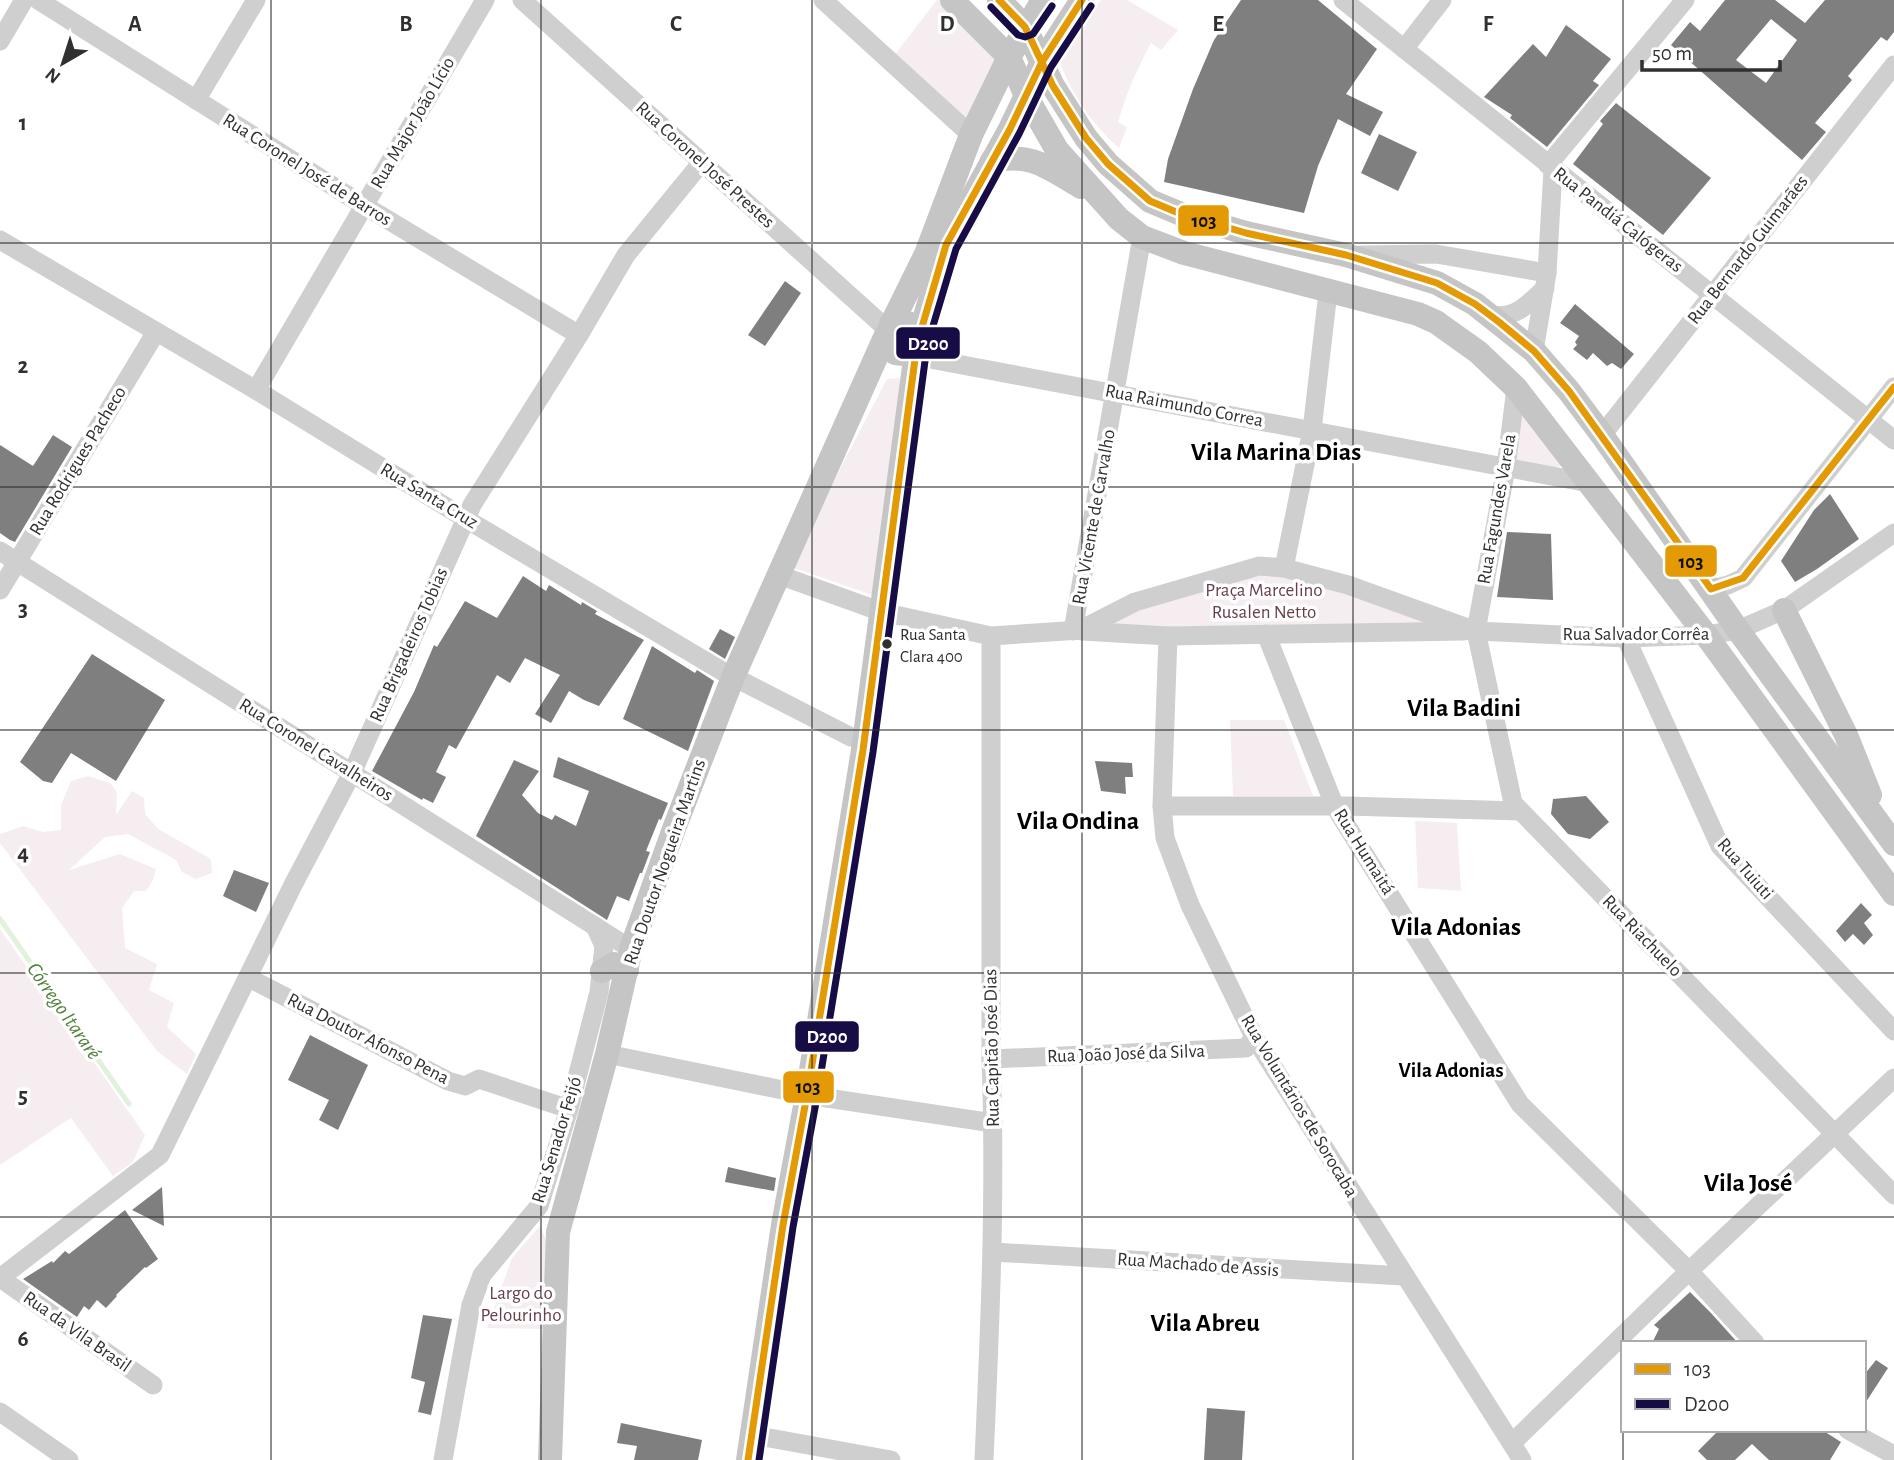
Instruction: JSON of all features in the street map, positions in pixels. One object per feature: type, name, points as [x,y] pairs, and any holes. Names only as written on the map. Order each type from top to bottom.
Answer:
[{"type":"main road","points":[[952,0],[1009,57],[1026,96],[1057,150],[1097,197],[1142,237],[1184,253],[1418,314],[1436,322],[1478,352],[1516,388],[1706,635],[1894,894]]},
{"type":"main road","points":[[999,0],[1025,27],[1053,86],[1086,138],[1108,164],[1150,201],[1181,214],[1246,233],[1346,256],[1437,284],[1475,304],[1534,351],[1602,435],[1738,630],[1889,836]]},
{"type":"main road","name":"Rua Doutor Nogueira Martins","points":[[550,1460],[558,1232],[607,1054],[620,963],[733,677],[888,330],[926,254],[971,135],[1009,57],[1042,0]]},
{"type":"main road","points":[[748,1460],[783,1225],[865,738],[914,348],[946,245],[1042,62],[1082,0]]},
{"type":"main road","points":[[992,161],[1007,158],[1034,160],[1097,197]]},
{"type":"main road","points":[[888,330],[885,340],[890,349],[914,348]]},
{"type":"main road","points":[[1784,610],[1846,735],[1889,836]]},
{"type":"street","points":[[0,41],[24,0]]},
{"type":"street","name":"Rua Coronel José de Barros","points":[[38,0],[364,206],[579,335]]},
{"type":"street","points":[[196,100],[256,0]]},
{"type":"street","name":"Rua Major João Lício","points":[[256,390],[485,0]]},
{"type":"street","name":"Rua Coronel José Prestes","points":[[522,0],[888,330]]},
{"type":"street","points":[[823,0],[971,135]]},
{"type":"street","name":"Rua Pandiá Calógeras","points":[[1343,0],[1894,440]]},
{"type":"street","points":[[1404,48],[1442,0]]},
{"type":"street","points":[[1534,351],[1546,281],[1550,167],[1685,0]]},
{"type":"street","name":"Rua Bernardo Guimarães","points":[[1602,435],[1894,65]]},
{"type":"street","name":"Rua Brigadeiros Tobias","points":[[0,1278],[160,1155],[294,883],[352,773],[472,505],[626,255],[702,162]]},
{"type":"street","name":"Rua Vicente de Carvalho","points":[[1077,631],[1142,237]]},
{"type":"street","name":"Rua Santa Cruz","points":[[0,240],[256,390],[733,677],[851,737],[865,738]]},
{"type":"street","points":[[1346,256],[1436,254],[1546,281]]},
{"type":"street","points":[[1490,315],[1514,314],[1526,307],[1546,281]]},
{"type":"street","points":[[1284,568],[1312,430],[1328,292]]},
{"type":"street","name":"Rua Rodrigues Pacheco","points":[[0,590],[156,332]]},
{"type":"street","name":"Rua Raimundo Correa","points":[[914,348],[1116,393],[1589,483]]},
{"type":"street","points":[[1711,589],[1742,578],[1894,387]]},
{"type":"street","name":"Rua Fagundes Varela","points":[[1476,631],[1506,468],[1516,388]]},
{"type":"street","name":"Rua Salvador Corrêa","points":[[781,571],[882,607],[991,636],[1077,631],[1110,624],[1168,636],[1476,631],[1626,638],[1706,635],[1738,630],[1784,610],[1894,533]]},
{"type":"street","name":"Rua Coronel Cavalheiros","points":[[0,551],[594,926],[620,963]]},
{"type":"street","name":"Rua Salvador Corrêa","points":[[1110,624],[1136,602],[1259,566],[1284,568],[1348,584],[1476,631]]},
{"type":"street","name":"Rua Riachuelo","points":[[1476,631],[1513,801],[1520,811],[1894,1195]]},
{"type":"street","name":"Rua Humaitá","points":[[1266,634],[1335,807],[1520,1104],[1689,1271],[1753,1341]]},
{"type":"street","name":"Rua Capitão José Dias","points":[[984,1460],[993,1252],[991,636]]},
{"type":"street","name":"Rua Voluntários de Sorocaba","points":[[1168,636],[1162,806],[1165,838],[1190,905],[1254,1037],[1517,1451]]},
{"type":"street","name":"Rua Tuiuti","points":[[1626,638],[1720,846],[1894,1031]]},
{"type":"street","points":[[1162,806],[1520,811]]},
{"type":"street","name":"Rua Senador Feijó","points":[[443,1460],[471,1306],[481,1275],[539,1206],[569,1109],[600,992],[620,963],[604,946],[594,926]]},
{"type":"street","name":"Rua Doutor Afonso Pena","points":[[249,978],[448,1081],[466,1086],[480,1079],[569,1109]]},
{"type":"street","name":"Rua João José da Silva","points":[[991,1059],[1246,1048],[1254,1037]]},
{"type":"street","points":[[607,1054],[807,1095],[993,1123]]},
{"type":"street","points":[[1622,1341],[1689,1271],[1894,1077]]},
{"type":"street","name":"Rua Machado de Assis","points":[[993,1252],[1404,1276]]},
{"type":"street","name":"Rua da Vila Brasil","points":[[0,1278],[153,1385]]},
{"type":"street","points":[[1517,1451],[1621,1342]]},
{"type":"street","points":[[0,1412],[69,1460]]},
{"type":"street","points":[[1852,1432],[1894,1455]]},
{"type":"street","points":[[753,1435],[891,1460]]},
{"type":"green space","points":[[937,0],[940,0],[997,60],[967,118],[960,117],[893,57]]},
{"type":"green space","points":[[1101,0],[1127,0],[1178,30],[1161,50],[1151,43],[1146,53],[1118,122],[1127,127],[1119,148],[1100,130],[1084,109],[1060,62]]},
{"type":"green space","points":[[899,378],[903,390],[875,596],[789,566],[887,379]]},
{"type":"green space","points":[[1521,403],[1564,465],[1551,469],[1512,461]]},
{"type":"green space","name":"Praça Marcelino Rusalen Netto","points":[[1260,571],[1351,590],[1430,622],[1115,628],[1117,617]]},
{"type":"green space","points":[[1230,720],[1284,720],[1313,796],[1233,796]]},
{"type":"green space","points":[[88,776],[110,783],[117,792],[116,815],[132,791],[144,798],[145,814],[158,829],[211,859],[212,873],[196,879],[182,872],[176,860],[128,834],[105,837],[69,870],[120,854],[156,869],[146,891],[134,891],[122,908],[125,948],[157,964],[149,990],[174,1003],[167,1027],[196,1054],[187,1074],[157,1051],[0,843],[0,834],[23,826],[43,832],[61,830],[61,805],[71,781]]},
{"type":"green space","points":[[1415,821],[1457,823],[1461,891],[1418,888]]},
{"type":"green space","points":[[0,929],[145,1135],[133,1162],[113,1176],[71,1118],[0,1165]]},
{"type":"green space","name":"Largo do Pelourinho","points":[[540,1226],[548,1245],[545,1329],[487,1328],[512,1258]]},
{"type":"building","points":[[1241,0],[1318,0],[1377,49],[1346,94],[1383,112],[1370,136],[1338,119],[1318,166],[1304,213],[1164,182],[1168,159],[1193,89],[1214,40]]},
{"type":"building","points":[[1725,0],[1775,0],[1805,23],[1825,0],[1894,0],[1894,32],[1887,41],[1881,37],[1848,76],[1852,80],[1815,123],[1826,132],[1802,160],[1671,45],[1690,22],[1700,31]],"holes":[[[1771,19],[1797,40],[1766,83],[1736,60]]]},
{"type":"building","points":[[1566,25],[1611,59],[1593,81],[1599,85],[1547,147],[1510,118],[1512,115],[1484,97],[1533,44],[1546,57]]},
{"type":"building","points":[[1616,103],[1711,178],[1663,235],[1573,164],[1603,124],[1600,121]]},
{"type":"building","points":[[1379,134],[1417,152],[1398,191],[1361,173]]},
{"type":"building","points":[[785,281],[801,293],[765,346],[748,335]]},
{"type":"building","points":[[1575,304],[1634,354],[1621,369],[1612,363],[1607,366],[1593,353],[1587,360],[1573,349],[1579,336],[1560,323]]},
{"type":"building","points":[[53,435],[72,447],[15,542],[0,533],[0,445],[33,466]]},
{"type":"building","points":[[1830,494],[1859,539],[1795,582],[1781,561],[1814,510]]},
{"type":"building","points":[[1507,532],[1551,534],[1553,600],[1497,597]]},
{"type":"building","points":[[523,576],[546,591],[549,585],[581,605],[582,602],[597,611],[595,614],[644,640],[599,706],[569,691],[551,723],[535,714],[560,675],[525,658],[510,683],[497,675],[456,749],[449,745],[436,772],[446,777],[433,803],[423,798],[422,800],[372,771],[414,692],[434,645],[437,647],[465,601],[497,618]]},
{"type":"building","points":[[720,629],[735,637],[725,659],[709,649]]},
{"type":"building","points":[[652,646],[695,673],[697,670],[714,681],[688,751],[623,719]]},
{"type":"building","points":[[92,654],[165,700],[116,781],[71,753],[52,783],[43,781],[20,762]]},
{"type":"building","points":[[558,757],[668,803],[646,851],[650,852],[629,901],[617,896],[607,920],[476,836],[514,760],[539,771],[522,795],[538,813],[552,820],[555,815],[576,826],[589,791],[553,777]]},
{"type":"building","points":[[1095,761],[1132,763],[1133,777],[1125,777],[1126,794],[1101,791]]},
{"type":"building","points":[[1586,796],[1609,822],[1590,839],[1568,834],[1551,814],[1553,799]]},
{"type":"building","points":[[234,870],[269,883],[256,912],[223,896]]},
{"type":"building","points":[[1861,903],[1872,915],[1864,923],[1873,935],[1864,945],[1853,934],[1845,942],[1836,931]]},
{"type":"building","points":[[310,1035],[368,1065],[338,1130],[319,1120],[329,1100],[288,1080]]},
{"type":"building","points":[[728,1167],[776,1178],[774,1191],[725,1182]]},
{"type":"building","points":[[162,1187],[164,1226],[132,1210]]},
{"type":"building","points":[[125,1210],[158,1259],[145,1267],[106,1308],[97,1300],[89,1310],[84,1306],[77,1317],[23,1279],[52,1261],[53,1263],[65,1251],[69,1254]]},
{"type":"building","points":[[1690,1292],[1736,1341],[1653,1341],[1659,1329],[1654,1325]]},
{"type":"building","points":[[423,1315],[452,1319],[431,1415],[418,1412],[425,1382],[411,1378]]},
{"type":"building","points":[[1876,1360],[1888,1368],[1866,1402],[1866,1372]]},
{"type":"building","points":[[1207,1408],[1245,1411],[1242,1460],[1204,1460]]},
{"type":"building","points":[[621,1423],[702,1440],[698,1460],[634,1460],[637,1446],[617,1443]]},
{"type":"building","points":[[1717,1432],[1825,1432],[1841,1442],[1830,1460],[1769,1460],[1752,1444],[1735,1460],[1707,1460],[1698,1451]]},
{"type":"waterway","name":"Córrego Itararé","points":[[0,919],[129,1104]]},
{"type":"transit line","name":"103","points":[[999,0],[1025,27],[1053,86],[1086,138],[1108,164],[1150,201],[1181,214],[1246,233],[1346,255],[1437,283],[1475,304],[1499,322],[1534,351],[1569,391],[1711,589],[1743,578],[1894,387]]},
{"type":"transit line","name":"103","points":[[748,1460],[783,1225],[863,750],[917,344],[946,245],[1010,129],[1042,62],[1082,0]]},
{"type":"transit line","name":"D200","points":[[991,7],[1018,35],[1025,37],[1033,34],[1052,6]]},
{"type":"transit line","name":"D200","points":[[759,1460],[793,1227],[873,752],[927,346],[956,249],[1019,134],[1051,67],[1091,6]]},
{"type":"place","name":"Rua Santa Clara 400","points":[[887,644]]},
{"type":"district","name":"Vila Marina Dias","points":[[1276,452]]},
{"type":"district","name":"Vila Badini","points":[[1464,708]]},
{"type":"district","name":"Vila Ondina","points":[[1078,821]]},
{"type":"district","name":"Vila Adonias","points":[[1456,927]]},
{"type":"district","name":"Vila Adonias","points":[[1451,1070]]},
{"type":"district","name":"Vila José","points":[[1748,1183]]},
{"type":"district","name":"Vila Abreu","points":[[1205,1323]]}]
